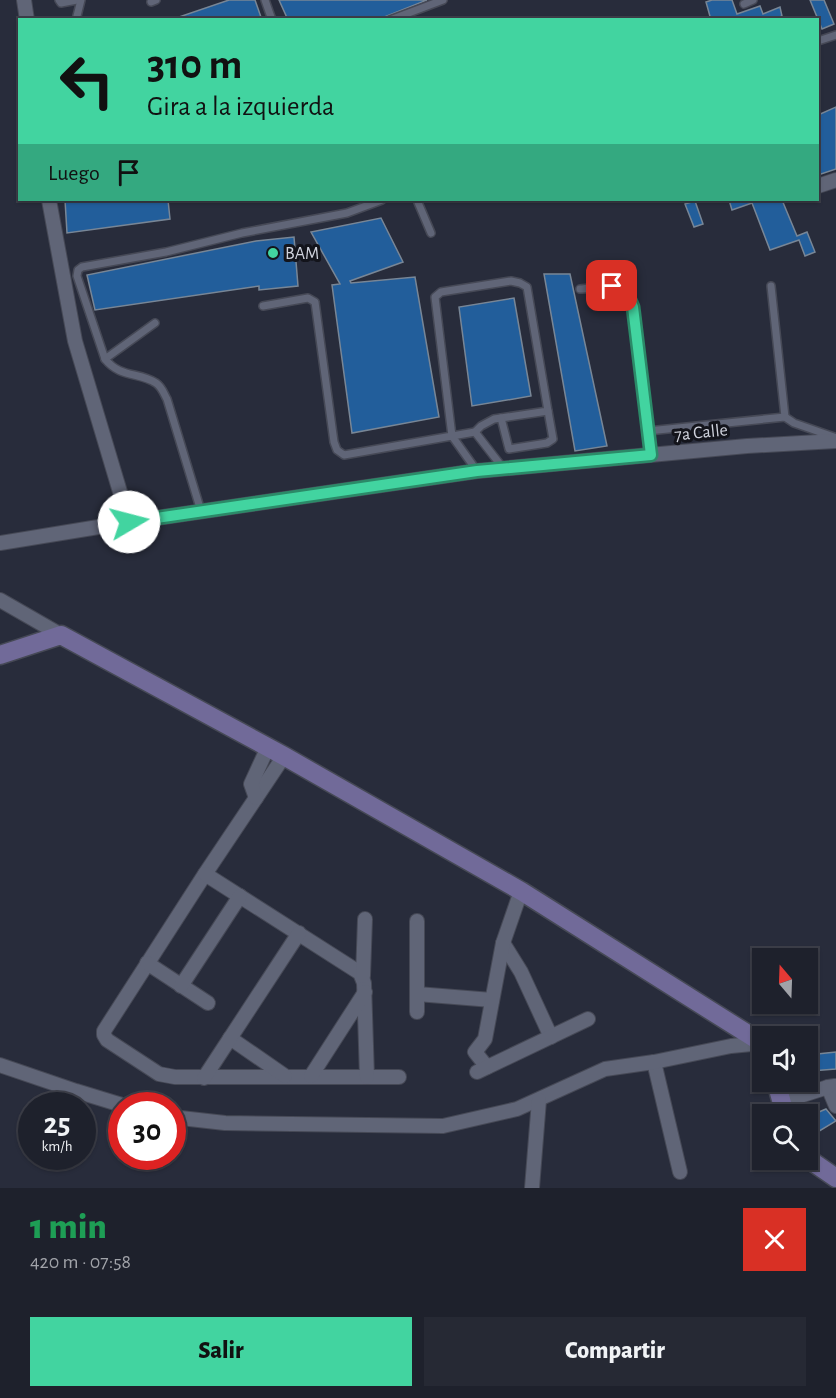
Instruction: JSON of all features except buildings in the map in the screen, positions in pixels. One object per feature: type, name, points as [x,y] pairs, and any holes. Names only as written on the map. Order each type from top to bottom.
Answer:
[{"type":"street","points":[[24,0],[27,18]]},
{"type":"street","points":[[819,186],[836,180]]},
{"type":"street","points":[[49,201],[75,341],[129,522]]},
{"type":"street","name":"7a Calle","points":[[0,543],[477,471],[836,440]]},
{"type":"street","points":[[0,600],[276,751],[521,891],[752,1037]]},
{"type":"street","points":[[0,655],[61,635]]},
{"type":"street","points":[[276,751],[256,798],[147,963],[104,1035],[107,1040],[159,1074],[175,1077],[399,1077]]},
{"type":"street","points":[[205,874],[363,976]]},
{"type":"street","points":[[521,891],[502,943],[485,1039],[475,1053],[488,1067],[588,1019]]},
{"type":"street","points":[[181,986],[240,896]]},
{"type":"street","points":[[365,919],[363,976],[367,1077]]},
{"type":"street","points":[[417,921],[417,1012]]},
{"type":"street","points":[[204,1078],[299,933]]},
{"type":"street","points":[[502,943],[521,972],[551,1037]]},
{"type":"street","points":[[147,963],[208,1003]]},
{"type":"street","points":[[311,1076],[365,991]]},
{"type":"street","points":[[417,994],[492,1000]]},
{"type":"street","points":[[230,1038],[285,1076]]},
{"type":"street","points":[[186,1119],[225,1124],[443,1126],[518,1109],[605,1069],[752,1044]]},
{"type":"street","points":[[654,1062],[680,1172]]},
{"type":"street","points":[[0,1065],[108,1101]]},
{"type":"street","points":[[792,1104],[832,1086],[836,1106]]},
{"type":"street","points":[[532,1188],[538,1100]]},
{"type":"street","points":[[818,1166],[836,1178]]},
{"type":"lane","points":[[59,0],[61,3],[79,0],[76,18]]},
{"type":"lane","points":[[265,0],[271,18]]},
{"type":"lane","points":[[395,18],[443,0]]},
{"type":"lane","points":[[744,3],[753,0]]},
{"type":"lane","points":[[819,41],[836,35]]},
{"type":"lane","points":[[201,511],[167,399],[157,383],[120,372],[110,366],[105,359],[77,276],[78,270],[82,267],[166,252],[242,232],[347,213],[379,201]]},
{"type":"lane","points":[[417,201],[431,233]]},
{"type":"lane","points":[[477,471],[452,436],[435,304],[435,297],[441,292],[511,281],[520,282],[527,287],[553,439],[548,443],[509,449],[501,418]]},
{"type":"lane","points":[[771,286],[785,417]]},
{"type":"lane","points":[[580,289],[619,287],[630,297],[651,455]]},
{"type":"lane","points":[[263,306],[308,298],[315,302],[337,450],[344,455],[476,432],[482,426],[501,418],[548,411]]},
{"type":"lane","points":[[105,359],[155,323]]},
{"type":"lane","points":[[648,431],[785,417],[836,440]]},
{"type":"lane","points":[[476,432],[504,469]]},
{"type":"place","name":"BAM","points":[[273,253]]},
{"type":"route","points":[[129,522],[477,471],[651,455],[633,307],[626,291],[612,286]]}]
